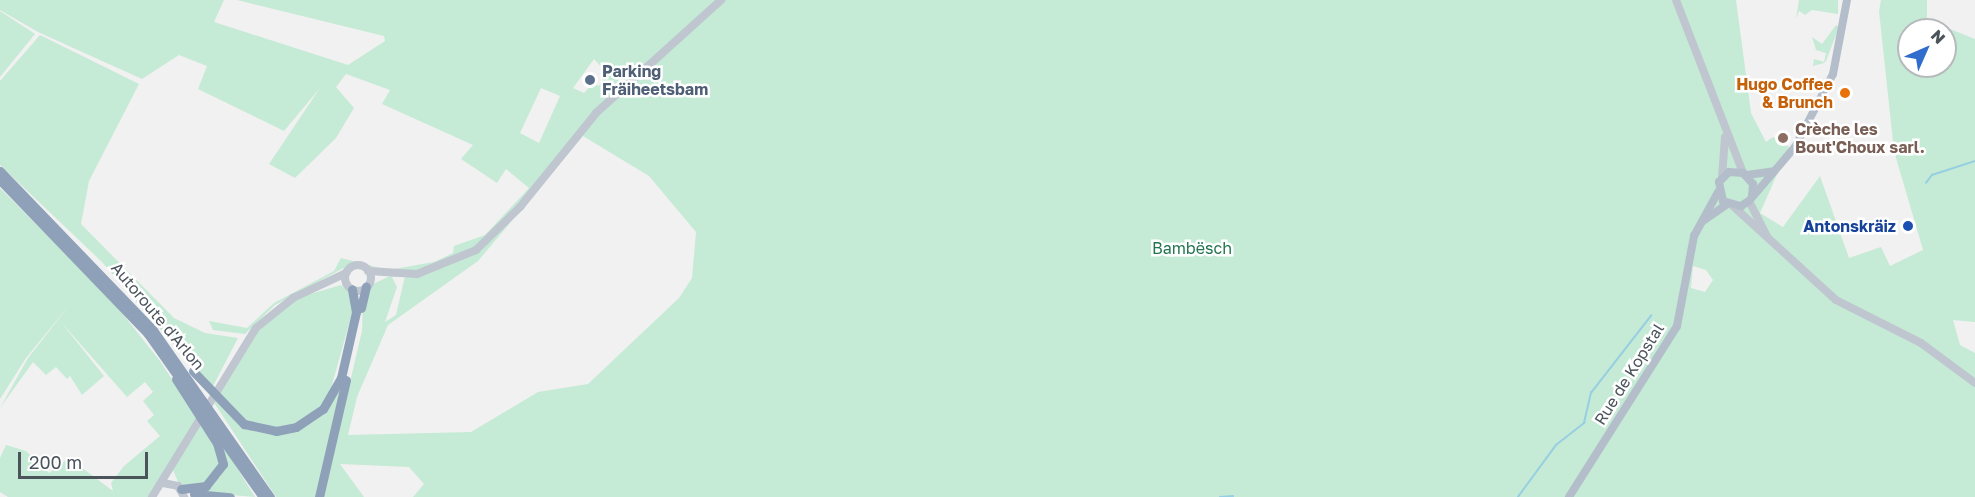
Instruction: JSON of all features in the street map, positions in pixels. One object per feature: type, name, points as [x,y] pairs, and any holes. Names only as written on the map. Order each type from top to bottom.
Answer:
[{"type":"highway","name":"Autoroute d'Arlon","points":[[0,171],[153,330],[270,497]]},
{"type":"highway","name":"Autoroute d'Arlon","points":[[0,180],[101,281],[168,359],[263,497]]},
{"type":"highway","points":[[153,330],[244,424],[276,431],[296,427],[323,409],[341,378],[356,312],[349,286]]},
{"type":"highway","points":[[320,497],[367,286]]},
{"type":"highway","points":[[168,359],[222,455],[222,470],[212,483],[180,490]]},
{"type":"highway","points":[[190,497],[230,497]]},
{"type":"main road","points":[[325,284],[367,286],[391,276],[441,268],[489,240],[596,113],[721,0]]},
{"type":"main road","points":[[1676,0],[1705,64],[1724,127],[1745,174],[1750,198],[1772,245]]},
{"type":"main road","points":[[1700,223],[1730,205],[1750,198],[1795,147],[1826,93],[1846,0]]},
{"type":"main road","points":[[1724,127],[1722,178],[1774,170]]},
{"type":"main road","name":"Rue de Kopstal","points":[[1569,497],[1677,326],[1700,223],[1718,192],[1722,178]]},
{"type":"main road","points":[[1718,192],[1772,245],[1836,300],[1921,343],[1975,383]]},
{"type":"main road","points":[[152,497],[163,483],[218,385],[264,320],[346,273],[355,265],[368,271],[391,276]]},
{"type":"main road","points":[[367,286],[368,271]]},
{"type":"main road","points":[[346,273],[349,286]]},
{"type":"main road","points":[[171,467],[180,490]]},
{"type":"main road","points":[[163,483],[180,490]]},
{"type":"green space","name":"Bambësch","points":[[0,0],[224,0],[214,22],[348,65],[385,41],[384,36],[237,0],[1736,0],[1751,113],[1766,142],[1773,137],[1789,147],[1760,213],[1783,227],[1820,176],[1849,258],[1881,247],[1890,266],[1923,250],[1894,151],[1879,11],[1881,0],[1927,0],[1927,18],[1897,18],[1897,78],[1957,78],[1957,32],[1975,39],[1975,322],[1953,320],[1960,345],[1975,353],[1975,497],[413,497],[424,484],[409,467],[340,464],[364,497],[323,497],[362,331],[363,299],[371,285],[390,276],[353,263],[275,305],[245,334],[213,330],[209,321],[247,328],[274,303],[334,271],[341,258],[388,270],[434,262],[453,253],[454,246],[485,235],[529,188],[506,169],[497,183],[461,159],[473,145],[382,104],[390,90],[346,74],[336,87],[354,108],[336,138],[295,178],[269,164],[320,88],[284,131],[198,89],[207,66],[179,55],[142,79],[38,32],[0,10]],"holes":[[[594,59],[603,69],[609,66],[599,86],[593,83],[584,93],[573,88]],[[541,88],[560,96],[539,143],[520,133]],[[583,136],[649,176],[696,232],[692,278],[679,298],[588,384],[538,392],[471,432],[348,435],[357,397],[388,325],[478,261]],[[1693,266],[1706,270],[1713,280],[1705,292],[1691,288]],[[405,276],[396,315],[385,322],[397,287],[392,277]]]},
{"type":"green space","points":[[1799,0],[1838,0],[1838,14],[1812,10],[1805,15],[1799,11],[1796,19]]},
{"type":"green space","points":[[0,11],[35,34],[0,77]]},
{"type":"green space","points":[[1836,25],[1839,27],[1826,61],[1824,63],[1813,66],[1814,59],[1824,62],[1826,53],[1816,50],[1812,37],[1822,44]]},
{"type":"green space","points":[[40,35],[139,84],[89,181],[81,224],[174,318],[205,333],[238,338],[212,388],[101,261],[0,165],[0,81]]},
{"type":"green space","points":[[0,188],[110,298],[160,361],[215,445],[219,463],[210,480],[189,489],[179,484],[172,468],[148,497],[8,497],[0,492],[0,458],[6,445],[26,451],[49,473],[69,458],[113,491],[111,483],[124,466],[160,436],[147,421],[154,415],[143,401],[153,392],[145,382],[127,397],[61,322],[104,376],[82,395],[70,376],[67,379],[56,367],[46,375],[33,362],[0,408],[28,358],[71,303],[26,358],[0,399]]},
{"type":"green space","points":[[341,285],[352,294],[354,306],[328,399],[307,419],[281,428],[246,422],[216,394],[259,330],[300,297]]},
{"type":"green space","points":[[341,386],[316,497],[276,497],[209,395],[243,426],[298,430]]},
{"type":"green space","points":[[221,442],[255,497],[198,492],[221,476]]},
{"type":"waterway","points":[[1926,183],[1932,175],[1975,161]]},
{"type":"waterway","points":[[1518,497],[1556,445],[1584,423],[1591,393],[1651,316]]},
{"type":"waterway","points":[[1220,497],[1233,496]]},
{"type":"place","name":"Parking Fräiheetsbam","points":[[590,80]]},
{"type":"place","name":"Hugo Coffee & Brunch","points":[[1845,93]]},
{"type":"place","name":"Crèche les Bout'Choux sarl.","points":[[1783,138]]},
{"type":"place","name":"Antonskräiz","points":[[1908,226]]}]
